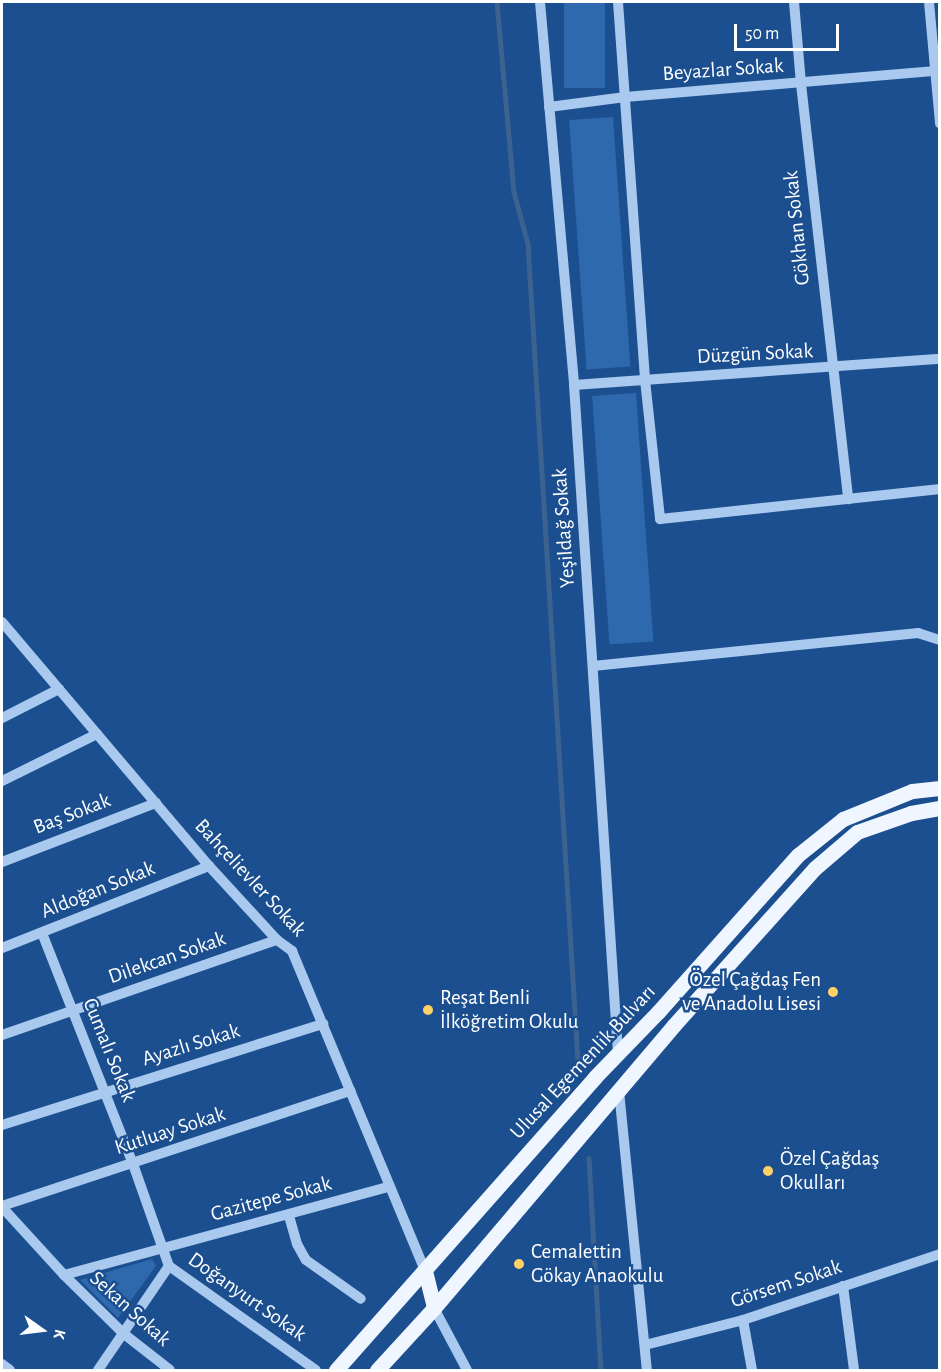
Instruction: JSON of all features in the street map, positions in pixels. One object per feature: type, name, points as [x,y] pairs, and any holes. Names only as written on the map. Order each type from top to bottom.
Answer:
[{"type":"main road","name":"Ulusal Egemenlik Bulvarı","points":[[336,1371],[618,1053],[798,855],[843,819],[912,791],[939,788]]},
{"type":"main road","name":"Ulusal Egemenlik Bulvarı","points":[[378,1371],[674,1025],[815,868],[857,832],[911,813],[939,808]]},
{"type":"main road","points":[[425,1271],[434,1308]]},
{"type":"street","name":"Yeşildağ Sokak","points":[[540,2],[574,385],[618,1053]]},
{"type":"street","points":[[618,2],[645,380],[660,519],[939,489]]},
{"type":"street","name":"Gökhan Sokak","points":[[794,2],[801,84],[848,499]]},
{"type":"street","points":[[929,2],[939,124]]},
{"type":"street","name":"Beyazlar Sokak","points":[[549,107],[625,97],[936,71]]},
{"type":"street","name":"Düzgün Sokak","points":[[574,385],[939,359]]},
{"type":"street","name":"Bahçelievler Sokak","points":[[2,622],[209,866],[277,940],[292,951],[425,1271]]},
{"type":"street","points":[[592,666],[918,633],[939,640]]},
{"type":"street","points":[[2,718],[59,689]]},
{"type":"street","points":[[2,781],[97,734]]},
{"type":"street","name":"Baş Sokak","points":[[2,862],[156,803]]},
{"type":"street","name":"Aldoğan Sokak","points":[[2,948],[209,866]]},
{"type":"street","name":"Cumalı Sokak","points":[[42,933],[164,1249]]},
{"type":"street","name":"Dilekcan Sokak","points":[[2,1035],[277,940]]},
{"type":"street","name":"Ayazlı Sokak","points":[[2,1125],[323,1024]]},
{"type":"street","name":"Kutluay Sokak","points":[[2,1207],[350,1091]]},
{"type":"street","points":[[619,1091],[647,1371]]},
{"type":"street","name":"Gazitepe Sokak","points":[[64,1275],[289,1216],[389,1187]]},
{"type":"street","name":"Sekan Sokak","points":[[2,1207],[64,1275],[124,1334],[170,1371]]},
{"type":"street","points":[[289,1216],[297,1244],[306,1260],[361,1299]]},
{"type":"street","name":"Doğanyurt Sokak","points":[[164,1249],[169,1266],[316,1371]]},
{"type":"street","name":"Görsem Sokak","points":[[645,1346],[743,1320],[939,1257]]},
{"type":"street","points":[[98,1371],[169,1266]]},
{"type":"street","points":[[843,1286],[854,1371]]},
{"type":"street","points":[[434,1308],[467,1371]]},
{"type":"street","points":[[743,1320],[752,1371]]},
{"type":"street","points":[[2,1364],[10,1371]]},
{"type":"shaded area","points":[[564,2],[605,2],[605,88],[564,88]]},
{"type":"shaded area","points":[[613,117],[630,366],[587,369],[569,120]]},
{"type":"shaded area","points":[[636,393],[653,641],[609,644],[592,396]]},
{"type":"shaded area","points":[[152,1259],[156,1266],[118,1318],[80,1280]]},
{"type":"waterway","points":[[497,2],[514,192],[528,244],[578,1062]]},
{"type":"waterway","points":[[589,1158],[601,1370]]},
{"type":"place","name":"Özel Çağdaş Fen ve Anadolu Lisesi","points":[[833,992]]},
{"type":"place","name":"Reşat Benli İlköğretim Okulu","points":[[428,1010]]},
{"type":"place","name":"Özel Çağdaş Okulları","points":[[768,1171]]},
{"type":"place","name":"Cemalettin Gökay Anaokulu","points":[[519,1264]]}]
